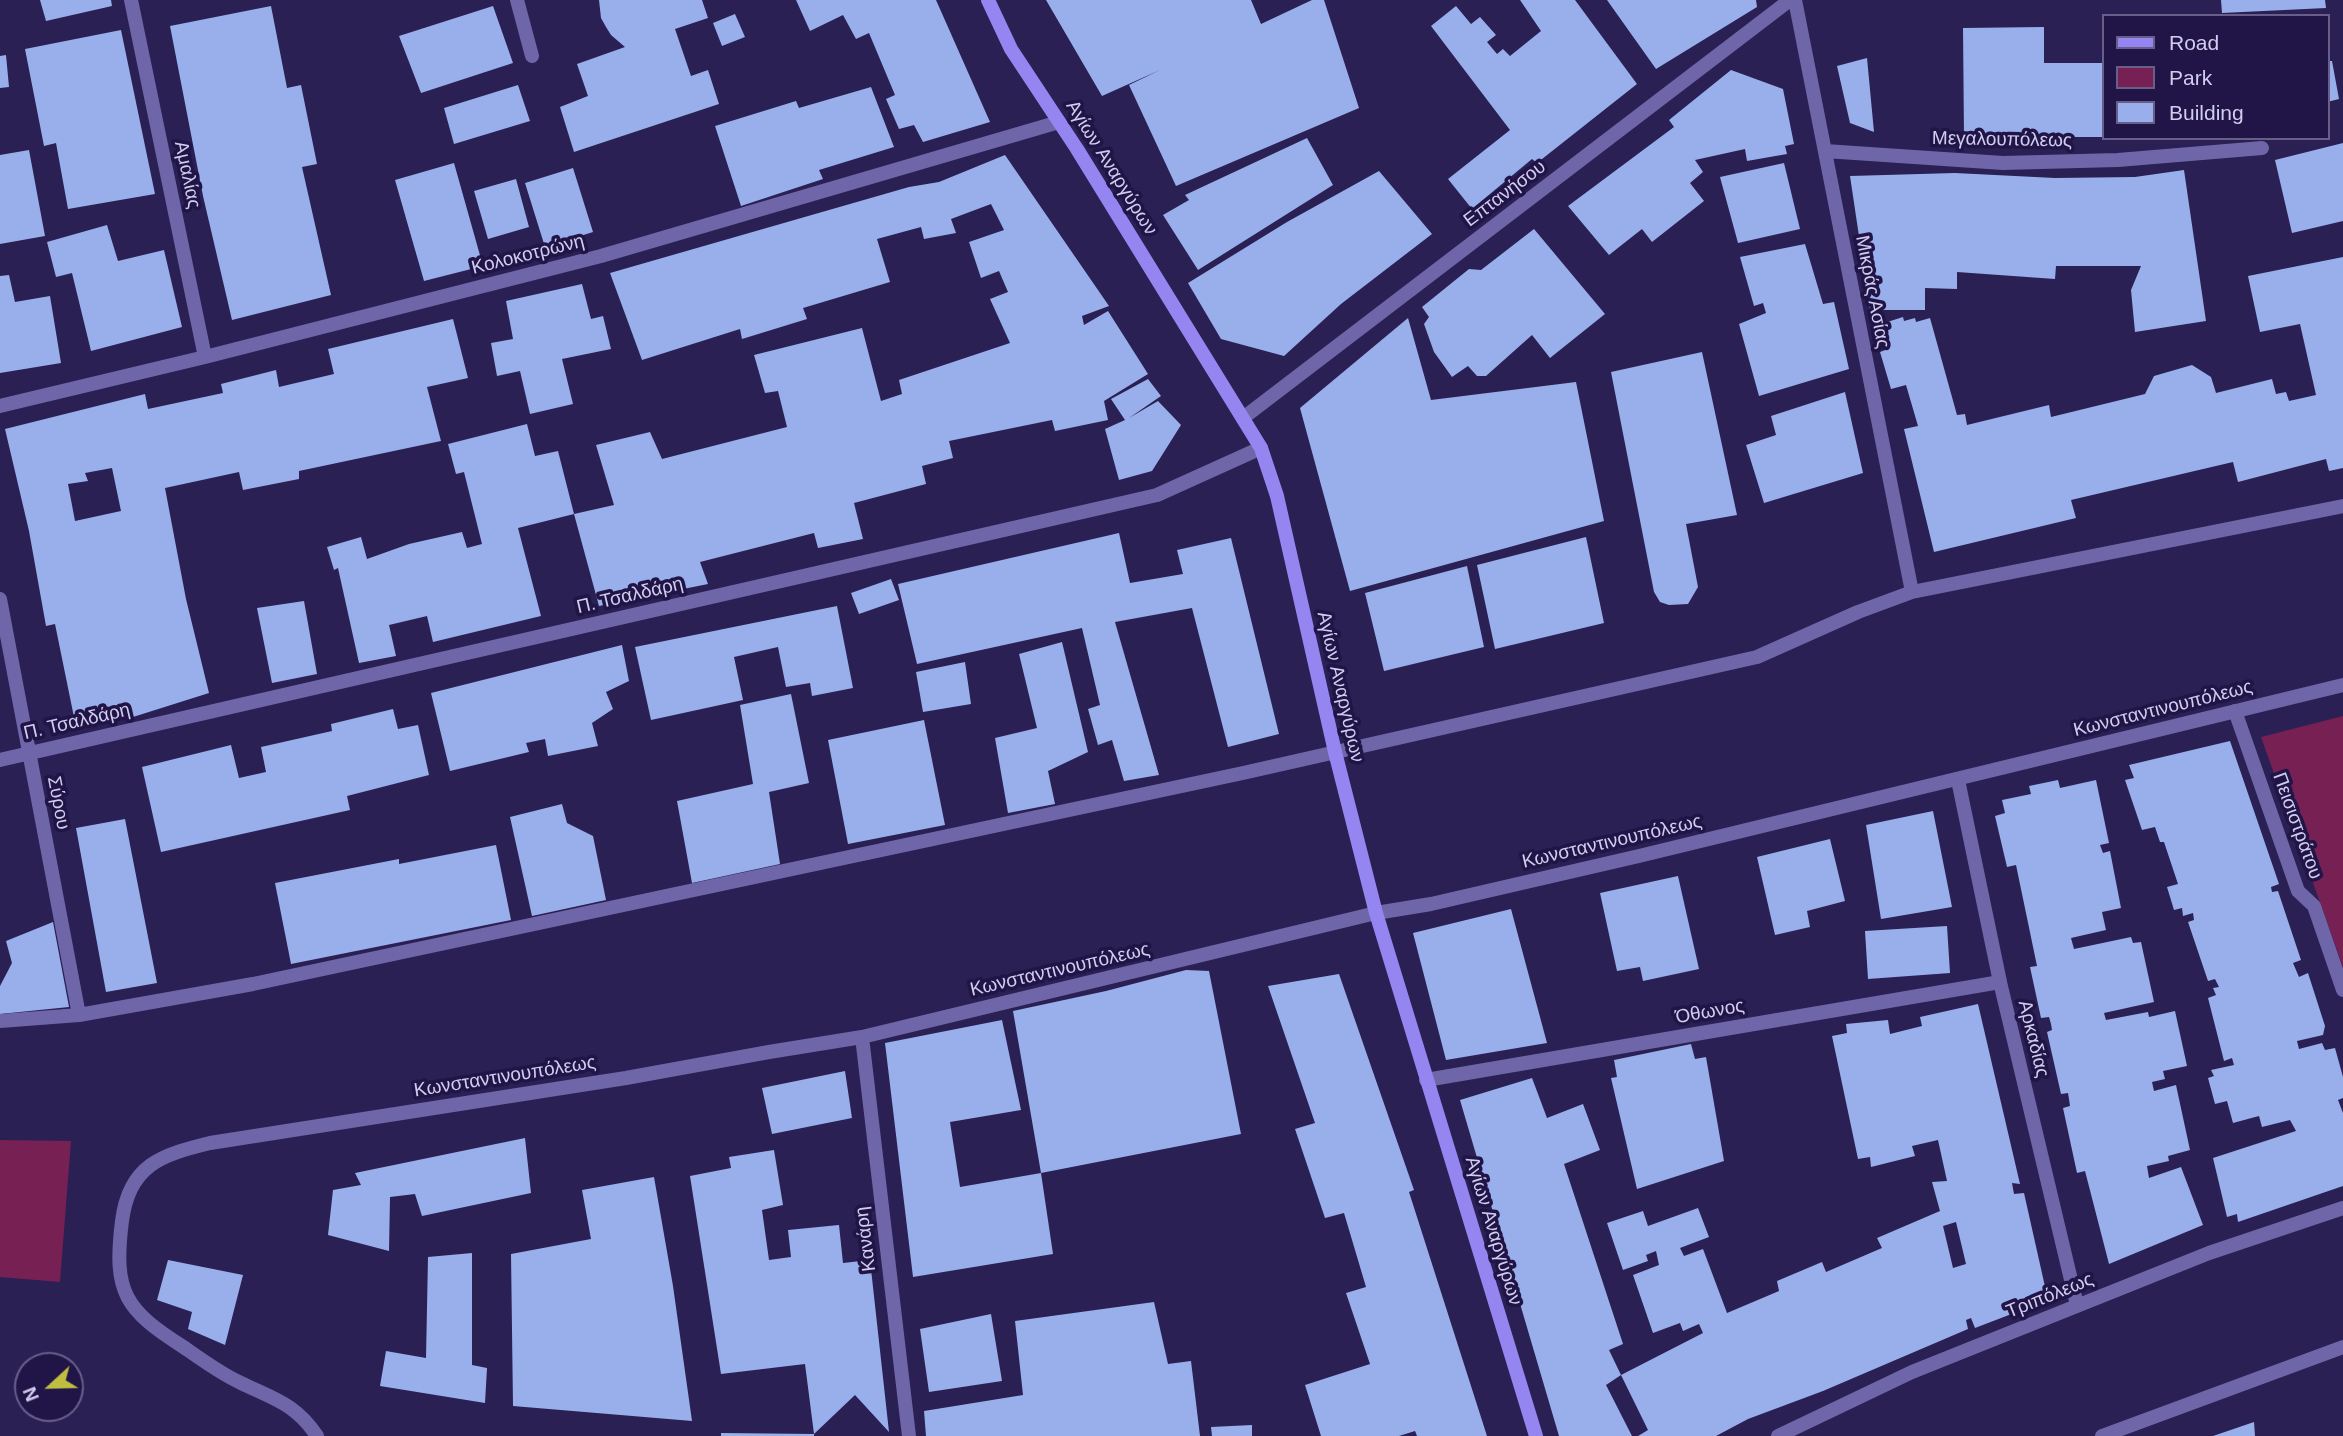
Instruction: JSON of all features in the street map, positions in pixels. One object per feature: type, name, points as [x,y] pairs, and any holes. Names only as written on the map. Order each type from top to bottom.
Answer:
[{"type":"main road","name":"Αγίων Αναργύρων","points":[[988,0],[1012,49],[1261,448],[1277,496],[1335,752],[1376,913],[1536,1436]]},
{"type":"street","name":"Αμαλίας","points":[[131,0],[205,357]]},
{"type":"street","points":[[517,0],[532,56]]},
{"type":"street","name":"Μικράς Ασίας","points":[[1793,0],[1912,592]]},
{"type":"street","name":"Επτανήσου","points":[[1243,418],[1793,0]]},
{"type":"street","name":"Κολοκοτρώνη","points":[[0,406],[205,357],[601,256],[1059,122]]},
{"type":"street","name":"Μεγαλουπόλεως","points":[[1825,151],[2003,163],[2118,160],[2262,148]]},
{"type":"street","name":"Π. Τσαλδάρη","points":[[0,760],[1157,495],[1261,448]]},
{"type":"street","points":[[0,1021],[79,1015],[253,984],[1391,741],[1757,657],[1858,612],[1912,592],[2343,506]]},
{"type":"street","name":"Σύρου","points":[[0,599],[79,1015]]},
{"type":"street","name":"Κωνσταντινουπόλεως","points":[[317,1436],[292,1408],[233,1379],[154,1328],[134,1309],[122,1285],[119,1263],[123,1212],[129,1191],[140,1172],[170,1154],[210,1143],[626,1078],[862,1037],[1376,913],[1431,904],[1958,780],[2343,685]]},
{"type":"street","name":"Πεισιστράτου","points":[[2235,711],[2298,891],[2314,906],[2343,990]]},
{"type":"street","name":"Αρκαδίας","points":[[1958,780],[2000,982],[2077,1305]]},
{"type":"street","name":"Όθωνος","points":[[1426,1080],[2000,982]]},
{"type":"street","name":"Κανάρη","points":[[862,1037],[909,1436]]},
{"type":"street","name":"Τριπόλεως","points":[[1779,1436],[1912,1372],[2077,1305],[2209,1253],[2343,1208]]},
{"type":"street","points":[[2102,1436],[2343,1347]]},
{"type":"green space","points":[[2343,716],[2343,967],[2261,737]]},
{"type":"green space","points":[[0,1140],[71,1141],[60,1282],[0,1277]]},
{"type":"building","points":[[40,0],[111,0],[112,6],[46,21]]},
{"type":"building","points":[[599,0],[702,0],[708,18],[675,29],[691,76],[708,70],[719,104],[574,152],[560,107],[588,96],[577,64],[625,47],[611,35],[601,18]]},
{"type":"building","points":[[796,0],[936,0],[990,122],[923,142],[914,125],[899,129],[886,99],[895,95],[869,33],[856,39],[843,15],[810,31]]},
{"type":"building","points":[[1046,0],[1251,0],[1261,24],[1312,0],[1324,0],[1359,108],[1176,186],[1129,85],[1160,70],[1102,96]]},
{"type":"building","points":[[1520,0],[1575,0],[1637,84],[1537,163],[1532,159],[1472,209],[1448,179],[1510,130],[1431,26],[1456,6],[1471,24],[1480,17],[1496,35],[1487,42],[1497,54],[1503,49],[1510,56],[1541,31]]},
{"type":"building","points":[[1607,0],[1756,0],[1757,7],[1656,69]]},
{"type":"building","points":[[2221,0],[2325,0],[2326,8],[2222,13]]},
{"type":"building","points":[[271,6],[287,88],[301,85],[317,164],[302,167],[331,295],[232,320],[203,196],[170,26]]},
{"type":"building","points":[[493,6],[513,63],[421,93],[399,36]]},
{"type":"building","points":[[735,14],[745,37],[722,46],[713,23]]},
{"type":"building","points":[[2044,27],[2044,63],[2102,63],[2102,137],[1964,137],[1963,28]]},
{"type":"building","points":[[121,30],[155,194],[68,209],[56,143],[44,146],[25,49]]},
{"type":"building","points":[[6,55],[9,87],[0,88],[0,56]]},
{"type":"building","points":[[1867,58],[1874,132],[1850,123],[1837,66]]},
{"type":"building","points":[[2329,61],[2332,61],[2339,99],[2329,102]]},
{"type":"building","points":[[1731,70],[1783,89],[1794,144],[1785,146],[1787,154],[1747,161],[1745,149],[1695,160],[1703,172],[1690,183],[1704,201],[1652,242],[1642,229],[1609,255],[1568,206],[1674,127],[1669,120]]},
{"type":"building","points":[[518,85],[530,121],[454,144],[444,108]]},
{"type":"building","points":[[871,87],[894,147],[819,170],[823,179],[741,206],[715,126],[796,101],[799,108]]},
{"type":"building","points":[[1307,138],[1333,185],[1198,270],[1163,215],[1189,200],[1185,195]]},
{"type":"building","points":[[2343,143],[2343,221],[2292,233],[2275,160]]},
{"type":"building","points":[[29,150],[45,236],[0,244],[0,155]]},
{"type":"building","points":[[1005,155],[1109,306],[1082,316],[1084,325],[1108,311],[1148,374],[1104,401],[1108,420],[1055,431],[1052,420],[949,441],[953,458],[922,466],[926,484],[854,503],[863,539],[818,548],[814,533],[700,562],[708,584],[599,606],[574,514],[614,505],[596,445],[650,432],[662,459],[787,427],[778,391],[765,393],[754,355],[862,328],[881,401],[902,394],[899,380],[1010,343],[990,299],[1008,292],[999,271],[981,278],[969,242],[1004,230],[991,204],[951,219],[956,233],[924,239],[921,227],[877,239],[890,282],[803,308],[807,319],[742,339],[740,329],[642,360],[610,273],[909,187],[939,182]]},
{"type":"building","points":[[454,163],[483,266],[424,281],[395,180]]},
{"type":"building","points":[[1784,163],[1800,229],[1738,243],[1720,177]]},
{"type":"building","points":[[573,168],[593,232],[545,247],[525,183]]},
{"type":"building","points":[[2184,170],[2206,321],[2135,332],[2131,290],[2141,266],[2056,266],[2055,279],[1957,272],[1957,289],[1925,288],[1925,310],[1870,310],[1850,176],[1955,173],[2055,178],[2135,177]]},
{"type":"building","points":[[1379,171],[1432,234],[1341,304],[1284,356],[1221,339],[1188,283],[1287,222]]},
{"type":"building","points":[[516,179],[529,227],[488,239],[474,191]]},
{"type":"building","points":[[107,225],[118,261],[164,250],[182,327],[91,351],[72,273],[56,277],[47,242]]},
{"type":"building","points":[[1534,229],[1605,314],[1550,358],[1532,335],[1486,376],[1477,376],[1468,366],[1452,377],[1434,352],[1424,324],[1429,317],[1422,307],[1469,269],[1481,270]]},
{"type":"building","points":[[1805,244],[1823,304],[1834,302],[1849,369],[1759,396],[1739,324],[1766,313],[1763,303],[1754,306],[1740,257]]},
{"type":"building","points":[[2343,257],[2343,468],[2329,471],[2326,459],[2238,482],[2233,462],[2071,500],[2076,518],[1934,552],[1904,429],[1918,426],[1906,385],[1891,389],[1880,352],[1888,349],[1881,324],[1903,317],[1904,321],[1915,318],[1916,322],[1930,318],[1957,415],[1965,414],[1967,425],[2049,405],[2051,417],[2145,394],[2154,376],[2192,365],[2211,377],[2216,393],[2272,379],[2276,394],[2286,392],[2289,401],[2316,395],[2300,324],[2260,332],[2248,276]]},
{"type":"building","points":[[9,275],[15,302],[50,296],[61,363],[0,373],[0,276]]},
{"type":"building","points":[[582,284],[591,319],[603,316],[611,349],[562,359],[573,404],[530,414],[520,371],[497,376],[491,343],[513,339],[506,301]]},
{"type":"building","points":[[1408,318],[1431,400],[1576,382],[1604,521],[1350,591],[1300,408]]},
{"type":"building","points":[[453,319],[468,378],[427,387],[441,441],[299,471],[299,479],[243,490],[239,472],[165,488],[186,599],[209,693],[133,717],[76,727],[55,624],[46,626],[29,531],[5,429],[145,394],[148,409],[223,393],[221,384],[276,370],[279,387],[334,374],[328,349]],"holes":[[[112,468],[121,511],[75,521],[68,484],[88,481],[85,473]]]},
{"type":"building","points":[[1702,352],[1737,515],[1686,524],[1698,587],[1688,604],[1669,605],[1660,602],[1654,592],[1611,372]]},
{"type":"building","points":[[1148,379],[1161,396],[1129,418],[1158,401],[1181,425],[1152,471],[1119,480],[1105,429],[1125,420],[1111,399]]},
{"type":"building","points":[[1845,392],[1863,473],[1764,503],[1746,445],[1776,435],[1771,416]]},
{"type":"building","points":[[527,424],[535,456],[558,451],[574,514],[518,528],[541,616],[433,642],[427,616],[389,625],[396,656],[359,663],[338,568],[334,570],[327,547],[361,537],[367,559],[409,544],[462,532],[467,548],[482,544],[464,472],[456,474],[448,444]]},
{"type":"building","points":[[1119,533],[1130,583],[1183,574],[1177,550],[1231,538],[1279,734],[1228,747],[1192,608],[1115,622],[1159,775],[1124,781],[1112,740],[1098,745],[1088,709],[1100,705],[1082,628],[917,664],[898,584]]},
{"type":"building","points":[[1586,537],[1604,623],[1495,649],[1477,565]]},
{"type":"building","points":[[1467,566],[1484,647],[1384,671],[1365,593]]},
{"type":"building","points":[[891,579],[899,600],[859,614],[851,593]]},
{"type":"building","points":[[304,601],[317,674],[272,683],[257,608]]},
{"type":"building","points":[[837,606],[853,688],[812,696],[810,683],[786,687],[778,647],[734,657],[743,700],[651,720],[635,647]]},
{"type":"building","points":[[1062,642],[1088,752],[1048,771],[1055,804],[1008,813],[995,738],[1037,728],[1019,654]]},
{"type":"building","points":[[622,645],[629,681],[606,692],[613,709],[592,723],[598,746],[548,756],[545,739],[526,743],[529,752],[450,771],[431,693]]},
{"type":"building","points":[[965,662],[971,704],[923,712],[916,672]]},
{"type":"building","points":[[791,694],[809,783],[769,792],[780,864],[692,883],[677,801],[753,784],[740,705]]},
{"type":"building","points":[[393,709],[398,729],[418,725],[429,775],[347,796],[350,810],[161,852],[142,767],[231,745],[239,778],[266,772],[261,747],[332,731],[331,724]]},
{"type":"building","points":[[924,720],[945,825],[848,844],[828,740]]},
{"type":"building","points":[[2230,741],[2279,884],[2271,887],[2272,892],[2278,891],[2301,960],[2293,963],[2299,977],[2308,973],[2325,1026],[2323,1035],[2297,1041],[2299,1049],[2322,1043],[2325,1050],[2335,1048],[2343,1077],[2343,1098],[2338,1100],[2343,1113],[2343,1186],[2238,1222],[2237,1214],[2227,1217],[2213,1158],[2296,1131],[2290,1120],[2262,1127],[2259,1116],[2233,1123],[2227,1101],[2215,1104],[2208,1078],[2214,1076],[2211,1070],[2234,1065],[2232,1058],[2224,1061],[2208,998],[2216,995],[2213,988],[2219,987],[2215,979],[2208,981],[2188,922],[2194,920],[2193,913],[2183,916],[2182,908],[2174,910],[2167,887],[2178,884],[2164,842],[2160,842],[2155,827],[2142,830],[2125,780],[2134,778],[2129,765]]},
{"type":"building","points":[[2058,780],[2060,788],[2096,780],[2109,843],[2100,845],[2103,853],[2110,851],[2121,908],[2102,912],[2106,930],[2071,938],[2074,949],[2131,937],[2133,943],[2141,942],[2154,1002],[2104,1013],[2106,1020],[2148,1012],[2149,1017],[2175,1011],[2187,1066],[2163,1071],[2165,1079],[2152,1082],[2154,1091],[2176,1085],[2190,1150],[2168,1156],[2169,1161],[2147,1166],[2149,1178],[2181,1167],[2203,1225],[2109,1264],[2085,1171],[2077,1173],[2063,1108],[2070,1106],[2068,1093],[2061,1094],[2047,1032],[2052,1030],[2049,1017],[2041,1018],[2030,967],[2037,966],[2016,865],[2007,867],[1995,816],[2005,813],[2002,800],[2031,794],[2029,786]]},
{"type":"building","points":[[562,804],[567,823],[593,836],[606,900],[532,916],[510,817]]},
{"type":"building","points":[[1933,811],[1952,907],[1881,919],[1866,825]]},
{"type":"building","points":[[125,819],[157,983],[106,992],[76,828]]},
{"type":"building","points":[[1830,839],[1845,901],[1807,911],[1810,927],[1775,935],[1757,857]]},
{"type":"building","points":[[496,845],[511,920],[291,964],[275,883],[399,859],[399,864]]},
{"type":"building","points":[[1678,876],[1699,969],[1643,981],[1640,967],[1617,971],[1600,893]]},
{"type":"building","points":[[1511,909],[1547,1043],[1446,1060],[1413,933]]},
{"type":"building","points":[[53,922],[69,1007],[0,1014],[0,986],[12,963],[6,941]]},
{"type":"building","points":[[1947,926],[1950,973],[1868,979],[1865,931]]},
{"type":"building","points":[[1186,970],[1209,971],[1241,1134],[1041,1173],[1013,1011]]},
{"type":"building","points":[[1339,974],[1414,1190],[1409,1192],[1487,1436],[1417,1436],[1415,1431],[1399,1436],[1321,1436],[1305,1385],[1370,1364],[1346,1293],[1366,1287],[1344,1213],[1325,1218],[1295,1129],[1315,1123],[1268,986]]},
{"type":"building","points":[[1978,1004],[2020,1184],[2012,1183],[2014,1194],[2024,1193],[2048,1300],[1975,1328],[1971,1318],[1966,1320],[1968,1329],[1823,1391],[1748,1419],[1716,1436],[1638,1436],[1648,1430],[1621,1375],[1703,1333],[1699,1324],[1683,1331],[1680,1323],[1653,1333],[1633,1275],[1659,1265],[1656,1251],[1646,1255],[1648,1261],[1623,1270],[1607,1223],[1643,1211],[1648,1226],[1698,1208],[1709,1237],[1680,1248],[1684,1256],[1703,1249],[1727,1313],[1779,1291],[1777,1281],[1822,1262],[1826,1272],[1882,1248],[1877,1238],[1940,1211],[1932,1182],[1947,1181],[1938,1140],[1912,1146],[1915,1156],[1871,1167],[1870,1157],[1858,1159],[1832,1036],[1847,1033],[1846,1024],[1888,1020],[1890,1034],[1922,1026],[1920,1017]],"holes":[[[1956,1222],[1966,1264],[1953,1268],[1943,1226]]]},
{"type":"building","points":[[1002,1020],[1021,1110],[950,1122],[960,1187],[1041,1173],[1053,1254],[913,1277],[885,1043]]},
{"type":"building","points":[[1691,1044],[1695,1059],[1706,1057],[1724,1161],[1637,1189],[1611,1078],[1617,1077],[1614,1060]]},
{"type":"building","points":[[845,1071],[852,1118],[772,1134],[762,1088]]},
{"type":"building","points":[[1532,1078],[1547,1118],[1583,1104],[1600,1150],[1564,1164],[1623,1344],[1609,1350],[1621,1375],[1606,1385],[1632,1436],[1559,1436],[1460,1100]]},
{"type":"building","points":[[525,1138],[531,1193],[422,1216],[415,1194],[390,1197],[389,1251],[328,1235],[333,1190],[361,1185],[355,1173]]},
{"type":"building","points":[[774,1150],[783,1205],[762,1210],[769,1260],[791,1257],[788,1230],[839,1225],[843,1263],[870,1260],[889,1432],[855,1395],[814,1434],[805,1364],[721,1374],[690,1176],[731,1168],[729,1157]]},
{"type":"building","points":[[654,1177],[692,1421],[513,1406],[511,1254],[591,1239],[582,1190]]},
{"type":"building","points":[[472,1253],[472,1365],[487,1368],[485,1403],[380,1386],[386,1351],[426,1358],[428,1257]]},
{"type":"building","points":[[168,1260],[243,1275],[225,1345],[188,1329],[192,1312],[157,1300]]},
{"type":"building","points":[[1154,1302],[1168,1364],[1191,1361],[1200,1436],[926,1436],[924,1411],[1023,1395],[1015,1321]]},
{"type":"building","points":[[991,1314],[1002,1381],[929,1392],[920,1329]]},
{"type":"building","points":[[2254,1422],[2255,1436],[2213,1436]]},
{"type":"building","points":[[1252,1425],[1252,1436],[1212,1436],[1211,1427]]},
{"type":"building","points":[[721,1433],[814,1436],[721,1436]]}]
